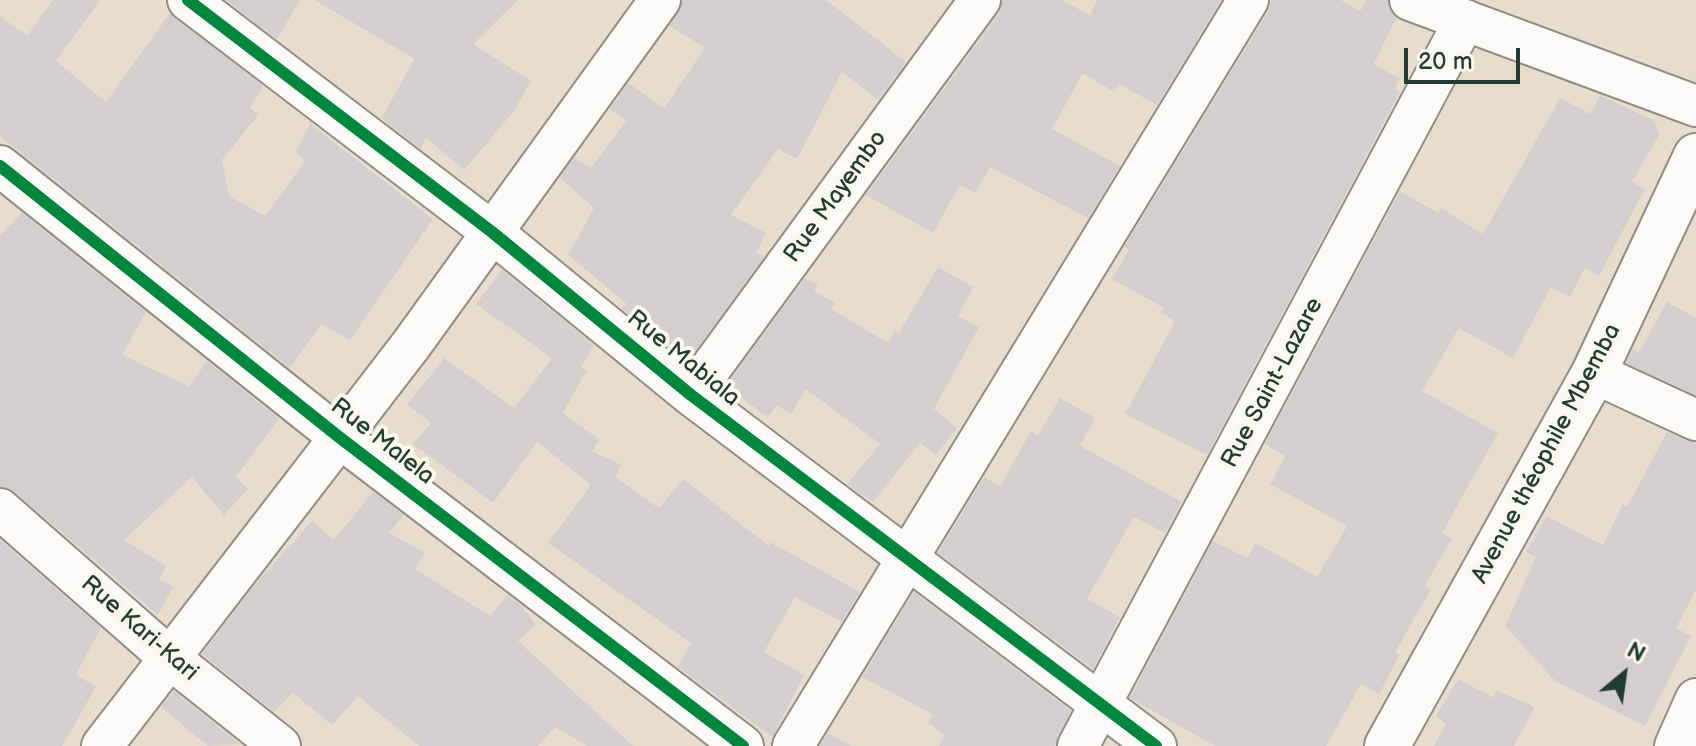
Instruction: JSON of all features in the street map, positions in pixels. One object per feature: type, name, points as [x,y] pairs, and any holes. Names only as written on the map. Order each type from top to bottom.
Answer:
[{"type":"street","name":"Rue Mabiala","points":[[188,0],[492,232],[691,395],[1156,746]]},
{"type":"street","name":"Rue Mayembo","points":[[691,395],[980,0]]},
{"type":"street","points":[[793,746],[906,556],[1248,0]]},
{"type":"street","points":[[1410,0],[1696,106]]},
{"type":"street","points":[[102,746],[172,660],[492,232],[642,6]]},
{"type":"street","name":"Rue Saint-Lazare","points":[[1078,746],[1465,20]]},
{"type":"street","name":"Avenue théophile Mbemba","points":[[1387,746],[1594,373],[1696,156]]},
{"type":"street","name":"Rue Malela","points":[[0,166],[339,437],[743,746]]},
{"type":"street","points":[[1594,373],[1696,420]]},
{"type":"street","name":"Rue Kari-Kari","points":[[0,509],[172,660],[280,746]]},
{"type":"street","points":[[1675,746],[1696,699]]},
{"type":"building","points":[[53,0],[100,0],[56,61],[106,102],[170,13],[263,86],[250,108],[259,114],[222,160],[229,196],[265,216],[305,161],[296,152],[310,124],[433,219],[350,340],[321,324],[290,368],[0,136],[0,16],[27,36]]},
{"type":"building","points":[[226,0],[300,0],[277,39]]},
{"type":"building","points":[[314,0],[518,0],[473,44],[531,81],[514,111],[464,170],[426,138],[421,149],[381,118],[415,59]]},
{"type":"building","points":[[683,0],[826,0],[906,62],[878,100],[842,72],[797,159],[778,149],[731,215],[766,233],[756,253],[764,257],[690,358],[661,341],[622,309],[626,303],[568,255],[594,208],[560,178],[574,158],[591,168],[626,121],[610,109],[628,83],[664,108],[705,48],[670,26]]},
{"type":"building","points":[[1003,0],[1062,0],[1090,15],[1097,0],[1221,0],[1157,105],[1119,84],[1114,92],[1083,73],[1052,129],[1120,166],[1088,218],[990,167],[975,193],[960,185],[933,233],[866,195],[999,14]]},
{"type":"building","points":[[1271,0],[1341,0],[1360,11],[1367,0],[1388,0],[1396,18],[1374,64],[1400,79],[1395,90],[1400,92],[1207,455],[1125,414],[1175,322],[1162,312],[1164,308],[1112,279],[1129,250],[1124,247],[1268,12]]},
{"type":"building","points":[[1600,95],[1655,121],[1659,135],[1632,182],[1645,189],[1599,276],[1585,268],[1570,297],[1551,287],[1513,358],[1459,328],[1422,391],[1498,433],[1442,533],[1452,538],[1425,586],[1431,589],[1395,653],[1400,655],[1379,694],[1361,684],[1326,746],[1215,746],[1130,698],[1213,541],[1247,558],[1256,543],[1317,577],[1347,526],[1270,484],[1285,456],[1265,444],[1400,191],[1438,213],[1441,208],[1483,234],[1560,98],[1590,114]]},
{"type":"building","points":[[22,213],[146,312],[122,355],[189,386],[207,361],[279,419],[236,477],[248,489],[224,515],[192,477],[124,540],[166,566],[159,579],[173,587],[158,615],[15,492],[0,487],[0,235]]},
{"type":"building","points":[[938,267],[973,287],[958,316],[979,327],[934,409],[957,428],[936,455],[920,443],[873,502],[847,484],[880,444],[806,389],[791,414],[777,405],[767,417],[726,386],[805,278],[818,285],[814,291],[835,303],[831,309],[888,343],[895,330],[899,333]]},
{"type":"building","points":[[502,270],[594,345],[581,367],[587,370],[563,413],[600,440],[592,451],[621,465],[615,477],[659,508],[683,479],[769,546],[770,542],[860,592],[842,622],[795,597],[764,652],[804,675],[772,737],[678,667],[691,643],[548,543],[591,485],[537,442],[493,503],[413,444],[431,423],[407,405],[444,358],[514,408],[552,358],[476,304]]},
{"type":"building","points":[[1667,302],[1696,318],[1696,395],[1626,363],[1633,349],[1639,352]]},
{"type":"building","points":[[1060,398],[1095,418],[1080,446],[1182,502],[1165,533],[1134,517],[1087,599],[1120,617],[1093,669],[938,553],[984,477],[1000,486],[1031,431],[1038,435]]},
{"type":"building","points":[[1667,432],[1696,443],[1696,590],[1676,628],[1691,636],[1645,726],[1555,681],[1505,626],[1536,557],[1526,552],[1546,516],[1603,545],[1623,504],[1627,507]]},
{"type":"building","points":[[373,492],[404,515],[389,533],[425,553],[415,569],[490,616],[508,595],[536,624],[518,641],[633,746],[587,746],[555,727],[538,746],[419,746],[358,696],[332,725],[293,693],[274,712],[202,654],[254,586],[312,521],[334,540]]},
{"type":"building","points":[[0,540],[101,628],[76,674],[96,687],[62,746],[0,746]]},
{"type":"building","points":[[914,592],[1071,711],[1055,746],[939,746],[945,735],[928,723],[932,714],[862,677]]},
{"type":"building","points":[[1458,679],[1494,698],[1496,690],[1535,707],[1514,746],[1434,746],[1446,724],[1436,716]]},
{"type":"building","points":[[174,691],[240,744],[208,746],[161,707]]},
{"type":"building","points":[[828,733],[851,746],[820,746]]},
{"type":"cycle path","points":[[188,0],[492,232],[691,395],[1156,746]]},
{"type":"cycle path","points":[[0,166],[339,437],[743,746]]}]
